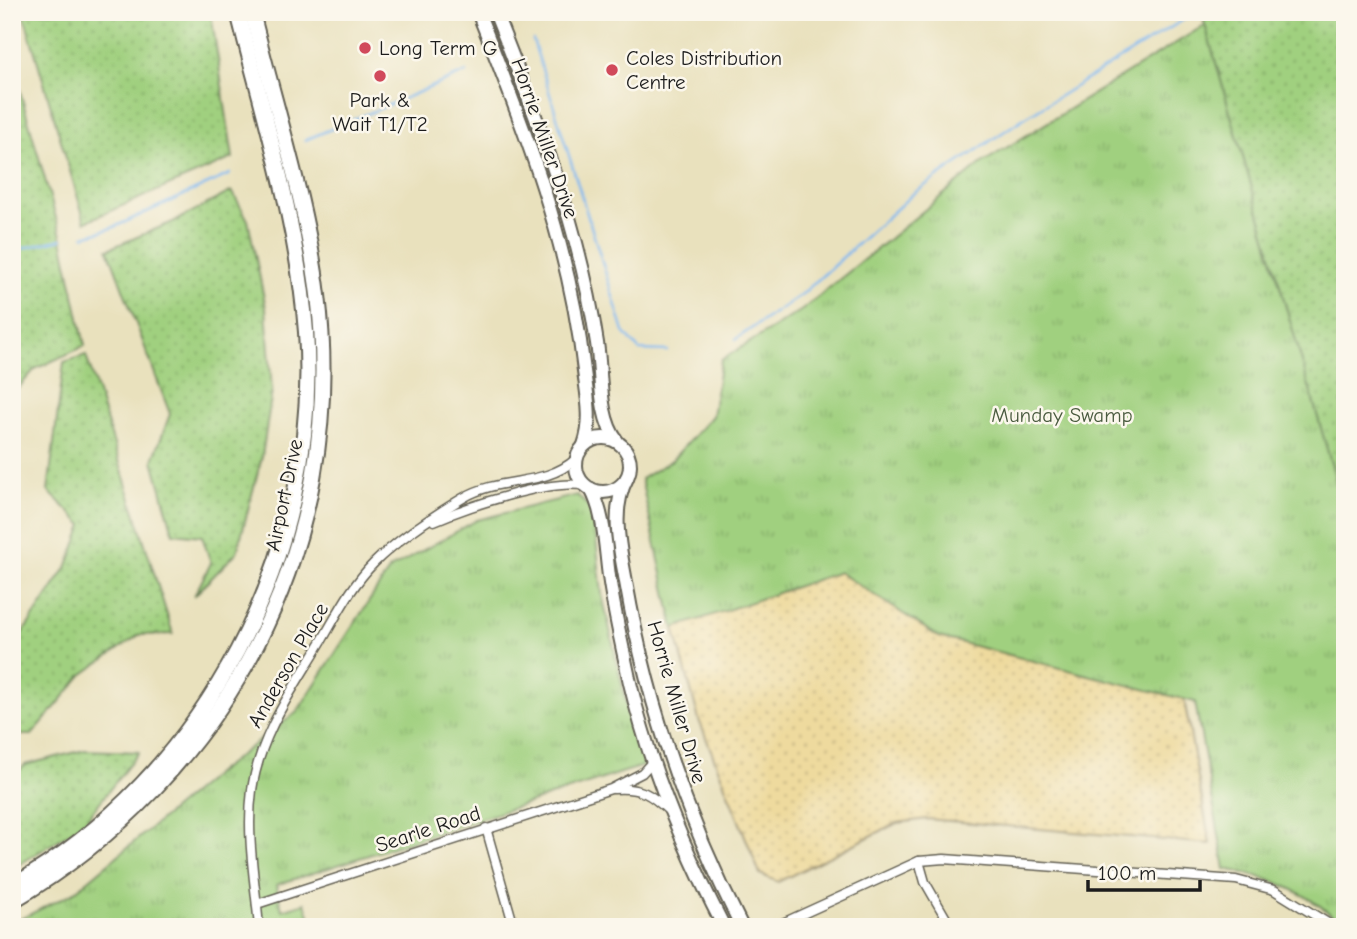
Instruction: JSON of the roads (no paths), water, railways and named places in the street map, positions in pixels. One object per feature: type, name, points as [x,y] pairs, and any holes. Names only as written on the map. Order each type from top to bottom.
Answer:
[{"type":"highway","name":"Airport Drive","points":[[12,886],[69,848],[117,808],[179,741],[239,649],[263,597],[288,523],[306,419],[304,310],[295,251],[239,12]]},
{"type":"highway","name":"Airport Drive","points":[[12,900],[74,861],[123,822],[168,777],[197,742],[229,695],[265,629],[288,574],[306,512],[321,408],[319,304],[306,234],[252,12]]},
{"type":"main road","name":"Horrie Miller Drive","points":[[478,12],[527,134],[563,252],[581,344],[589,414],[584,445]]},
{"type":"main road","name":"Horrie Miller Drive","points":[[495,12],[541,127],[578,250],[597,342],[608,426],[617,441]]},
{"type":"main road","points":[[600,438],[617,441],[628,454],[630,470],[627,478],[615,489],[607,492],[588,488],[577,474],[576,459],[584,445],[600,438]]},
{"type":"main road","name":"Horrie Miller Drive","points":[[627,478],[618,499],[618,521],[629,599],[645,676],[673,768],[723,890],[742,927]]},
{"type":"main road","name":"Horrie Miller Drive","points":[[588,488],[600,508],[612,600],[631,684],[653,761],[673,816],[724,927]]},
{"type":"street","name":"Anderson Place","points":[[259,927],[250,813],[264,744],[349,595],[373,564],[449,506],[503,481],[548,477],[576,459]]},
{"type":"street","name":"Anderson Place","points":[[413,532],[447,516],[485,503],[562,484],[588,488]]},
{"type":"street","name":"Searle Road","points":[[257,904],[611,789],[642,773],[653,761]]},
{"type":"street","name":"Searle Road","points":[[611,789],[636,788],[650,794],[673,816]]},
{"type":"street","points":[[486,828],[514,927]]},
{"type":"street","points":[[774,927],[919,861],[944,859],[1236,880],[1275,890],[1335,927]]},
{"type":"street","points":[[919,861],[925,882],[951,927]]},
{"type":"waterway","points":[[736,339],[801,295],[914,193],[1021,120],[1196,12]]},
{"type":"waterway","points":[[533,40],[624,332],[639,350],[668,351]]},
{"type":"waterway","points":[[305,140],[467,72]]},
{"type":"waterway","points":[[84,236],[112,228],[230,174]]},
{"type":"waterway","points":[[12,251],[62,239]]},
{"type":"place","name":"Long Term G","points":[[365,48]]},
{"type":"place","name":"Coles Distribution Centre","points":[[612,70]]},
{"type":"place","name":"Park & Wait T1/T2","points":[[380,76]]},
{"type":"park label","name":"Munday Swamp","points":[[1062,415]]}]
